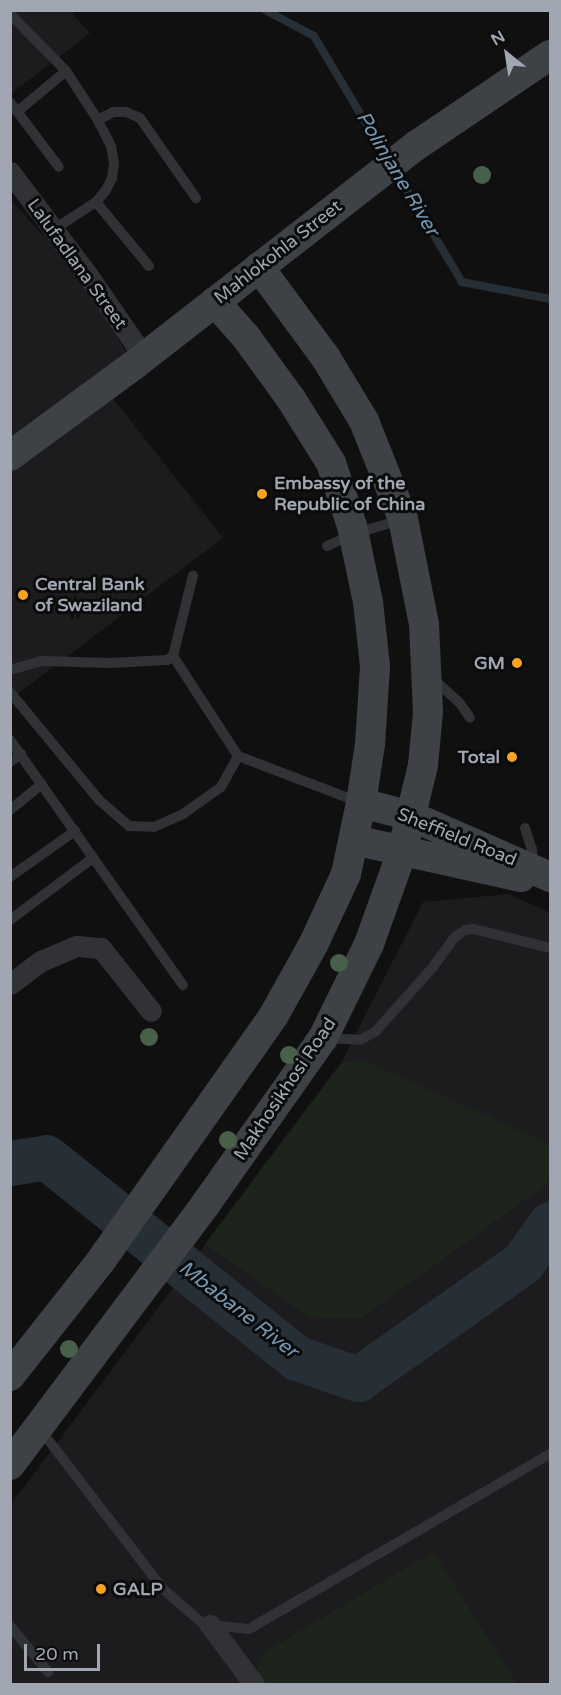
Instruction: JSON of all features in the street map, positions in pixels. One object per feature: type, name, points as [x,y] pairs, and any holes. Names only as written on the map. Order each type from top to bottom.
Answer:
[{"type":"main road","name":"Mahlokohla Street","points":[[10,456],[144,357],[417,145],[550,55]]},
{"type":"main road","name":"Makhosikhosi Road","points":[[10,1465],[205,1205],[324,1038],[369,944],[402,852],[423,765],[428,712],[424,624],[403,519],[364,421],[326,358],[258,267]]},
{"type":"main road","points":[[10,1376],[100,1262],[274,1015],[314,943],[346,874],[354,840],[370,744],[375,666],[368,602],[354,534],[331,463],[291,399],[246,337],[214,302]]},
{"type":"main road","name":"Sheffield Road","points":[[361,803],[411,816],[545,876]]},
{"type":"main road","name":"Sheffield Road","points":[[354,840],[402,852],[545,876]]},
{"type":"street","name":"Lalufadlana Street","points":[[10,172],[87,274],[144,357]]},
{"type":"street","points":[[10,984],[41,961],[76,945],[101,948],[152,1011]]},
{"type":"street","points":[[210,1625],[254,1684]]},
{"type":"lane","points":[[10,14],[66,71],[98,120],[111,146],[114,163],[112,178],[96,202],[53,230]]},
{"type":"lane","points":[[59,167],[14,106],[66,71]]},
{"type":"lane","points":[[98,120],[113,112],[126,112],[140,118],[196,198]]},
{"type":"lane","points":[[96,202],[149,266]]},
{"type":"lane","points":[[327,546],[354,534],[403,519]]},
{"type":"lane","points":[[10,670],[42,661],[150,662],[167,660],[173,656],[193,575]]},
{"type":"lane","points":[[173,656],[238,756],[361,803]]},
{"type":"lane","points":[[426,673],[459,702],[470,718]]},
{"type":"lane","points":[[10,692],[99,800],[129,826],[154,827],[183,814],[221,787],[238,756]]},
{"type":"lane","points":[[10,740],[183,985]]},
{"type":"lane","points":[[10,762],[21,754]]},
{"type":"lane","points":[[10,810],[42,784]]},
{"type":"lane","points":[[525,828],[545,876]]},
{"type":"lane","points":[[10,877],[75,831]]},
{"type":"lane","points":[[10,920],[93,858]]},
{"type":"lane","points":[[324,1038],[360,1040],[376,1031],[419,983],[454,937],[465,930],[474,929],[550,948]]},
{"type":"lane","points":[[39,1428],[162,1588],[203,1624],[249,1629],[550,1454]]},
{"type":"lane","points":[[10,1626],[48,1672]]},
{"type":"shaded area","points":[[11,11],[70,11],[90,33],[11,94]]},
{"type":"shaded area","points":[[10,199],[81,277],[134,365],[104,387],[223,538],[11,699]]},
{"type":"shaded area","points":[[509,894],[550,913],[550,1684],[11,1684],[10,1506],[341,1063],[423,902]]},
{"type":"shaded area","points":[[363,1060],[550,1144],[550,1182],[360,1319],[309,1317],[205,1244],[341,1063]]},
{"type":"shaded area","points":[[433,1552],[517,1684],[252,1684],[263,1653]]},
{"type":"waterway","name":"Polinjane River","points":[[265,10],[314,36],[388,160]]},
{"type":"waterway","name":"Polinjane River","points":[[395,170],[462,282],[550,299]]},
{"type":"waterway","name":"Mbabane River","points":[[10,1163],[46,1157],[297,1358],[358,1379],[523,1262],[550,1224]]},
{"type":"place","name":"Embassy of the Republic of China","points":[[262,494]]},
{"type":"place","name":"Central Bank of Swaziland","points":[[23,595]]},
{"type":"place","name":"GM","points":[[517,663]]},
{"type":"place","name":"Total","points":[[512,757]]},
{"type":"place","name":"GALP","points":[[101,1589]]}]
